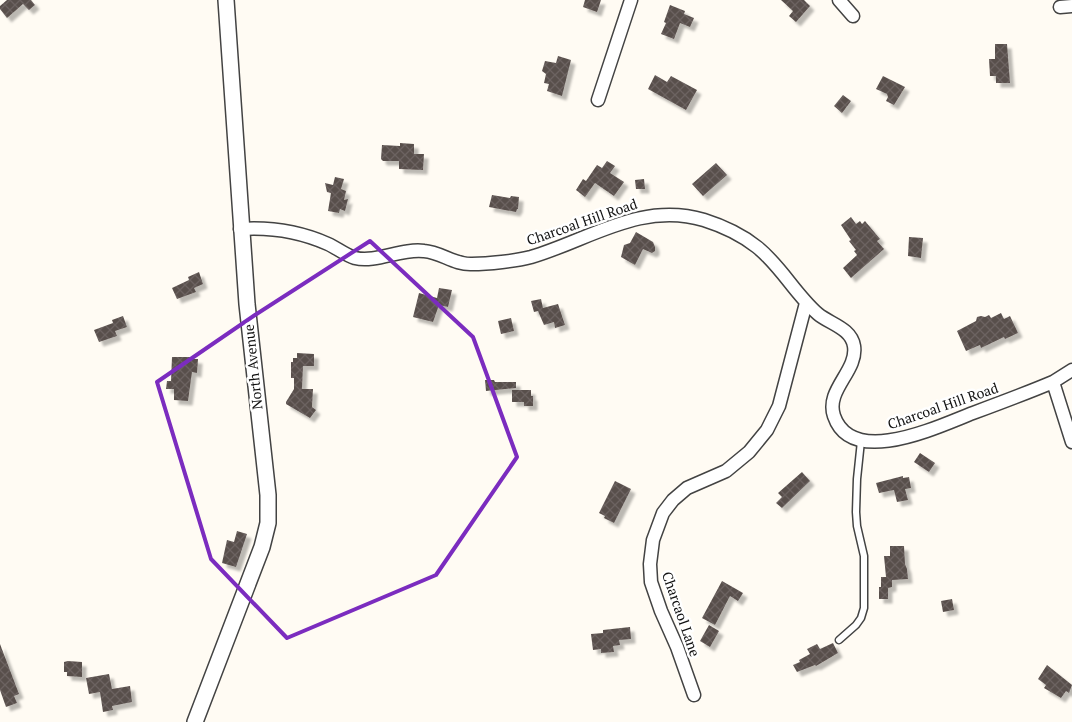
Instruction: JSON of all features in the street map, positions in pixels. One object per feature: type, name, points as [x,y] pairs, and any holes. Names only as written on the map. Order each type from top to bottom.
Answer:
[{"type":"street","name":"North Avenue","points":[[195,722],[257,560],[268,523],[268,487],[246,304],[226,0]]},
{"type":"street","points":[[598,100],[631,0]]},
{"type":"street","points":[[839,0],[853,16]]},
{"type":"street","name":"Charcoal Hill Road","points":[[240,229],[255,228],[300,234],[329,244],[358,259],[412,250],[425,250],[435,252],[455,262],[469,264],[529,257],[609,227],[648,215],[692,217],[726,228],[759,249],[806,303],[821,316],[847,333],[852,340],[854,359],[835,395],[832,411],[839,426],[852,437],[861,441],[887,441],[904,438],[1053,382],[1072,370]]},
{"type":"street","name":"Charcaol Lane","points":[[694,695],[651,582],[650,564],[653,540],[663,513],[673,500],[687,488],[726,472],[749,452],[767,430],[779,406],[806,303]]},
{"type":"street","points":[[1053,382],[1072,442]]},
{"type":"lane","points":[[839,640],[856,625],[861,618],[864,608],[864,556],[857,526],[856,512],[861,441]]},
{"type":"highlighted area","points":[[370,241],[473,337],[517,457],[436,575],[287,638],[211,559],[157,382],[255,315]]},
{"type":"building","points":[[7,0],[31,0],[35,5],[29,10],[23,4],[7,18],[0,9],[0,6]]},
{"type":"building","points":[[585,0],[601,0],[597,12],[583,7]]},
{"type":"building","points":[[781,0],[804,0],[810,6],[796,22],[789,16],[793,11]]},
{"type":"building","points":[[670,5],[685,11],[684,14],[694,18],[690,27],[680,23],[674,39],[661,34],[666,23],[664,22]]},
{"type":"building","points":[[995,44],[1007,44],[1010,83],[996,83],[996,76],[990,76],[989,59],[995,59]]},
{"type":"building","points":[[558,56],[571,60],[562,96],[547,91],[549,84],[544,83],[546,74],[542,71],[545,61],[556,63]]},
{"type":"building","points":[[655,75],[667,82],[671,76],[697,90],[686,110],[648,89]]},
{"type":"building","points":[[883,76],[905,87],[894,105],[886,101],[887,94],[876,89]]},
{"type":"building","points":[[843,95],[851,101],[842,113],[834,106]]},
{"type":"building","points":[[400,143],[414,144],[414,154],[424,154],[423,170],[399,169],[399,161],[383,161],[381,159],[382,145],[400,146]]},
{"type":"building","points":[[607,161],[615,166],[610,173],[624,182],[614,196],[595,183],[585,197],[576,190],[583,179],[586,181],[597,165],[602,168]]},
{"type":"building","points":[[716,163],[727,175],[703,196],[692,184]]},
{"type":"building","points":[[335,177],[344,179],[341,189],[346,191],[344,200],[348,199],[345,211],[340,209],[339,213],[328,211],[331,193],[327,192],[325,183],[333,185]]},
{"type":"building","points":[[644,179],[645,189],[636,189],[635,180]]},
{"type":"building","points":[[492,195],[510,198],[511,196],[519,197],[518,209],[516,212],[489,207]]},
{"type":"building","points":[[851,217],[856,224],[860,221],[862,224],[865,221],[880,239],[877,241],[884,249],[851,278],[843,268],[857,255],[854,251],[856,250],[849,241],[851,240],[841,225]]},
{"type":"building","points":[[636,232],[653,242],[655,251],[652,253],[643,249],[635,265],[621,257],[624,245],[630,243]]},
{"type":"building","points":[[909,237],[923,238],[921,258],[908,256]]},
{"type":"building","points":[[199,272],[203,284],[194,288],[196,292],[177,299],[172,288],[189,280],[188,277]]},
{"type":"building","points":[[439,288],[452,290],[448,307],[439,305],[433,322],[413,317],[419,293],[437,298]]},
{"type":"building","points":[[541,299],[543,308],[558,304],[565,325],[555,328],[554,322],[544,325],[538,311],[534,312],[531,301]]},
{"type":"building","points":[[1001,313],[1004,319],[1010,316],[1018,333],[1005,339],[1004,337],[981,348],[980,345],[966,351],[957,331],[976,321],[977,317],[989,315],[991,318]]},
{"type":"building","points":[[123,316],[127,327],[115,331],[117,336],[99,342],[94,330],[113,323],[112,320]]},
{"type":"building","points":[[511,318],[514,331],[501,334],[498,321]]},
{"type":"building","points":[[297,353],[314,354],[314,366],[303,366],[302,389],[313,389],[312,407],[316,410],[310,418],[286,404],[294,389],[294,378],[291,378],[291,362],[293,362],[293,358],[297,358]]},
{"type":"building","points":[[172,357],[193,357],[193,359],[198,359],[197,373],[192,372],[188,401],[174,400],[174,389],[166,389],[167,381],[171,381]]},
{"type":"building","points":[[485,380],[516,382],[516,388],[486,391]]},
{"type":"building","points":[[512,390],[531,390],[533,406],[524,406],[524,402],[512,402]]},
{"type":"building","points":[[920,453],[935,463],[929,472],[914,462]]},
{"type":"building","points":[[802,472],[810,481],[782,508],[776,503],[782,497],[778,493]]},
{"type":"building","points":[[903,476],[903,478],[909,477],[911,488],[905,489],[908,500],[897,502],[894,490],[879,493],[876,483]]},
{"type":"building","points":[[615,481],[631,489],[614,523],[599,513]]},
{"type":"building","points":[[237,531],[247,534],[236,567],[222,563],[227,540],[234,542]]},
{"type":"building","points":[[890,546],[904,546],[908,579],[892,580],[892,587],[888,588],[888,599],[879,599],[881,577],[886,577],[884,556],[890,556]]},
{"type":"building","points":[[722,581],[743,593],[738,601],[730,596],[715,625],[702,618]]},
{"type":"building","points":[[952,599],[954,610],[943,612],[941,601]]},
{"type":"building","points":[[709,625],[719,631],[710,647],[700,641]]},
{"type":"building","points":[[630,627],[631,639],[619,640],[620,645],[613,646],[614,652],[601,653],[601,649],[593,650],[591,634],[603,633],[603,630]]},
{"type":"building","points":[[833,643],[838,653],[816,666],[797,672],[793,665],[810,654],[807,649],[817,644],[820,649]]},
{"type":"building","points":[[0,644],[19,694],[14,696],[17,703],[6,707],[0,690]]},
{"type":"building","points":[[64,662],[82,662],[82,677],[67,676],[67,672],[64,672]]},
{"type":"building","points":[[1047,665],[1072,685],[1069,693],[1066,691],[1061,698],[1044,688],[1046,685],[1038,679]]},
{"type":"building","points":[[109,674],[112,689],[130,686],[132,702],[112,706],[113,710],[103,712],[100,692],[89,694],[86,678]]}]
